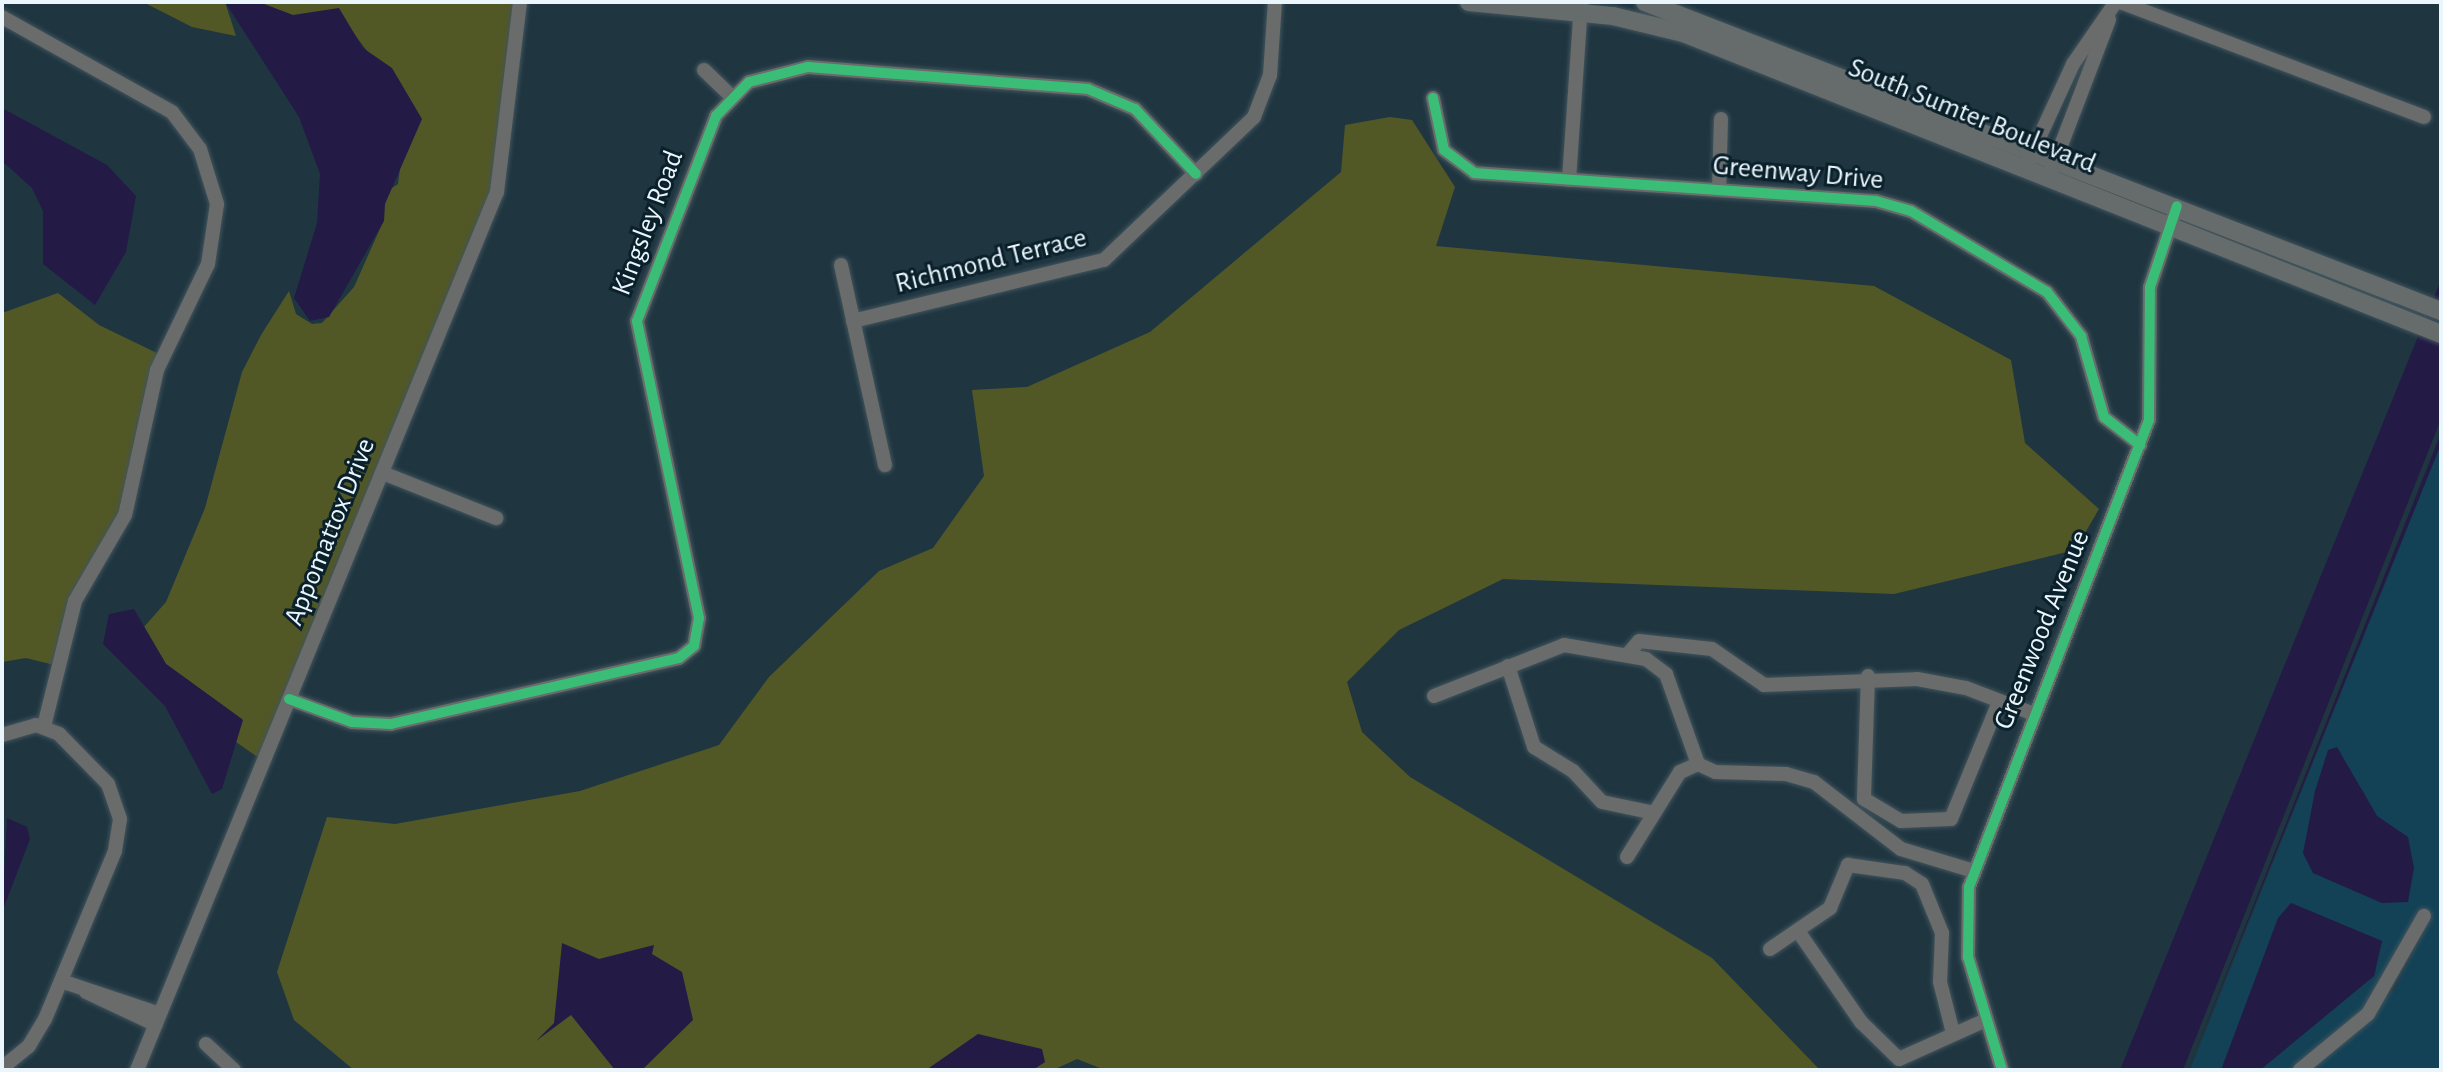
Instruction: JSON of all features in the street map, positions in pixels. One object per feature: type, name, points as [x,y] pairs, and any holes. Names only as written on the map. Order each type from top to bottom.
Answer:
[{"type":"main road","name":"South Sumter Boulevard","points":[[1469,2],[1581,7],[1706,41],[2441,334]]},
{"type":"main road","name":"South Sumter Boulevard","points":[[1645,2],[2033,149],[2441,311]]},
{"type":"street","name":"Appomattox Drive","points":[[137,1070],[504,172],[520,2]]},
{"type":"street","name":"Richmond Terrace","points":[[853,321],[1093,266],[1196,174],[1263,101],[1275,2]]},
{"type":"street","points":[[2025,167],[2073,64],[2118,2]]},
{"type":"street","points":[[2118,2],[2424,117]]},
{"type":"street","points":[[2048,177],[2118,2]]},
{"type":"street","points":[[1569,180],[1581,7]]},
{"type":"street","points":[[2,17],[172,112],[200,149],[217,204],[208,264],[157,370],[125,515],[75,601],[44,726]]},
{"type":"street","name":"Kingsley Road","points":[[289,699],[352,722],[391,724],[679,658],[694,646],[699,618],[637,321],[711,126],[731,96],[767,73],[797,67],[1088,89],[1135,109],[1196,174]]},
{"type":"street","points":[[704,70],[731,96]]},
{"type":"street","name":"Greenway Drive","points":[[1433,98],[1440,143],[1464,169],[1569,180],[1892,204],[2019,270],[2069,317],[2090,357],[2104,417],[2140,445]]},
{"type":"street","points":[[1719,190],[1721,119]]},
{"type":"street","name":"Greenwood Avenue","points":[[2002,1070],[1966,942],[1974,871],[2140,445],[2155,386],[2150,287],[2177,206]]},
{"type":"street","points":[[841,265],[885,465]]},
{"type":"street","points":[[383,473],[496,518]]},
{"type":"street","points":[[1627,655],[1639,641],[1712,649],[1764,685],[1868,676],[1966,688],[2034,714]]},
{"type":"street","points":[[1434,696],[1508,666],[1587,645],[1627,655],[1666,674],[1698,764]]},
{"type":"street","points":[[1508,666],[1534,747],[1573,771],[1602,802],[1654,813]]},
{"type":"street","points":[[1868,676],[1864,799],[1891,816],[1935,825],[1951,819],[1999,702]]},
{"type":"street","points":[[2,735],[44,726]]},
{"type":"street","points":[[2,1068],[38,1033],[115,851],[120,819],[104,778],[44,726]]},
{"type":"street","points":[[1627,857],[1680,772],[1698,764],[1814,782],[1901,849],[1974,871]]},
{"type":"street","points":[[1882,836],[1891,816]]},
{"type":"street","points":[[1892,869],[1901,849]]},
{"type":"street","points":[[1770,949],[1830,908],[1848,865],[1892,869],[1922,884],[1942,933],[1940,982],[1952,1029]]},
{"type":"street","points":[[2300,1070],[2368,1014],[2424,916]]},
{"type":"street","points":[[1798,931],[1892,1056],[1911,1057],[1952,1029],[1986,1020]]},
{"type":"street","points":[[61,981],[158,1019]]},
{"type":"street","points":[[206,1044],[234,1070]]},
{"type":"shaded area","points":[[225,2],[259,2],[293,15],[339,8],[363,48],[392,68],[422,119],[385,204],[384,221],[329,317],[310,321],[294,298],[317,223],[320,174],[299,117]]},
{"type":"shaded area","points":[[2,108],[107,165],[136,196],[126,252],[95,305],[43,264],[43,211],[32,188],[2,161]]},
{"type":"shaded area","points":[[2441,280],[2441,419],[2183,1070],[2120,1070]]},
{"type":"shaded area","points":[[2441,433],[2441,444],[2188,1070]]},
{"type":"shaded area","points":[[2441,444],[2441,1070],[2310,1070],[2395,989],[2432,914],[2421,910],[2363,1010],[2291,1070],[2260,1070],[2374,976],[2382,941],[2291,903],[2221,1070],[2190,1070]],"holes":[[[2362,789],[2377,816],[2408,838],[2382,903],[2313,873],[2303,853],[2315,804]]]},
{"type":"shaded area","points":[[134,609],[166,664],[243,720],[222,789],[212,794],[165,706],[103,644],[109,614]]},
{"type":"shaded area","points":[[2337,747],[2377,816],[2408,837],[2414,868],[2408,902],[2382,903],[2313,873],[2303,853],[2315,791],[2328,750]]},
{"type":"shaded area","points":[[7,818],[27,827],[30,839],[2,912]]},
{"type":"shaded area","points":[[2291,903],[2382,941],[2374,976],[2260,1070],[2221,1070],[2278,918]]},
{"type":"shaded area","points":[[562,943],[599,959],[654,945],[652,954],[682,972],[693,1020],[642,1070],[615,1070],[571,1015],[536,1041],[554,1023]]},
{"type":"shaded area","points":[[978,1034],[1042,1049],[1045,1062],[1033,1070],[926,1070]]},
{"type":"green space","points":[[143,2],[225,2],[236,36],[192,27]]},
{"type":"green space","points":[[240,2],[514,2],[491,190],[259,758],[236,742],[242,719],[166,664],[144,627],[166,602],[205,508],[242,372],[261,335],[289,291],[296,314],[312,324],[322,323],[354,287],[383,222],[383,194],[398,184],[402,153],[368,52],[341,17],[309,20]]},
{"type":"green space","points":[[1390,117],[1412,120],[1455,187],[1436,246],[1874,286],[2011,360],[2025,443],[2099,509],[2075,550],[1894,594],[1503,579],[1399,630],[1347,682],[1362,732],[1410,777],[1712,958],[1820,1070],[1105,1070],[1077,1059],[1053,1070],[354,1070],[294,1020],[277,972],[327,817],[395,824],[580,791],[719,745],[769,677],[879,571],[933,548],[984,476],[972,390],[1027,387],[1150,332],[1341,172],[1345,125]]},
{"type":"green space","points":[[58,293],[99,325],[163,356],[124,516],[80,590],[58,666],[26,658],[2,662],[2,313]]},
{"type":"cycle path","points":[[289,699],[352,722],[391,724],[679,658],[694,646],[699,618],[637,321],[716,116],[749,82],[808,67],[1088,89],[1135,109],[1196,174]]},
{"type":"cycle path","points":[[1433,98],[1444,150],[1474,173],[1876,201],[1911,211],[2047,292],[2081,336],[2104,417],[2140,445]]},
{"type":"cycle path","points":[[2002,1070],[1968,957],[1969,887],[2149,420],[2150,287],[2177,206]]}]
